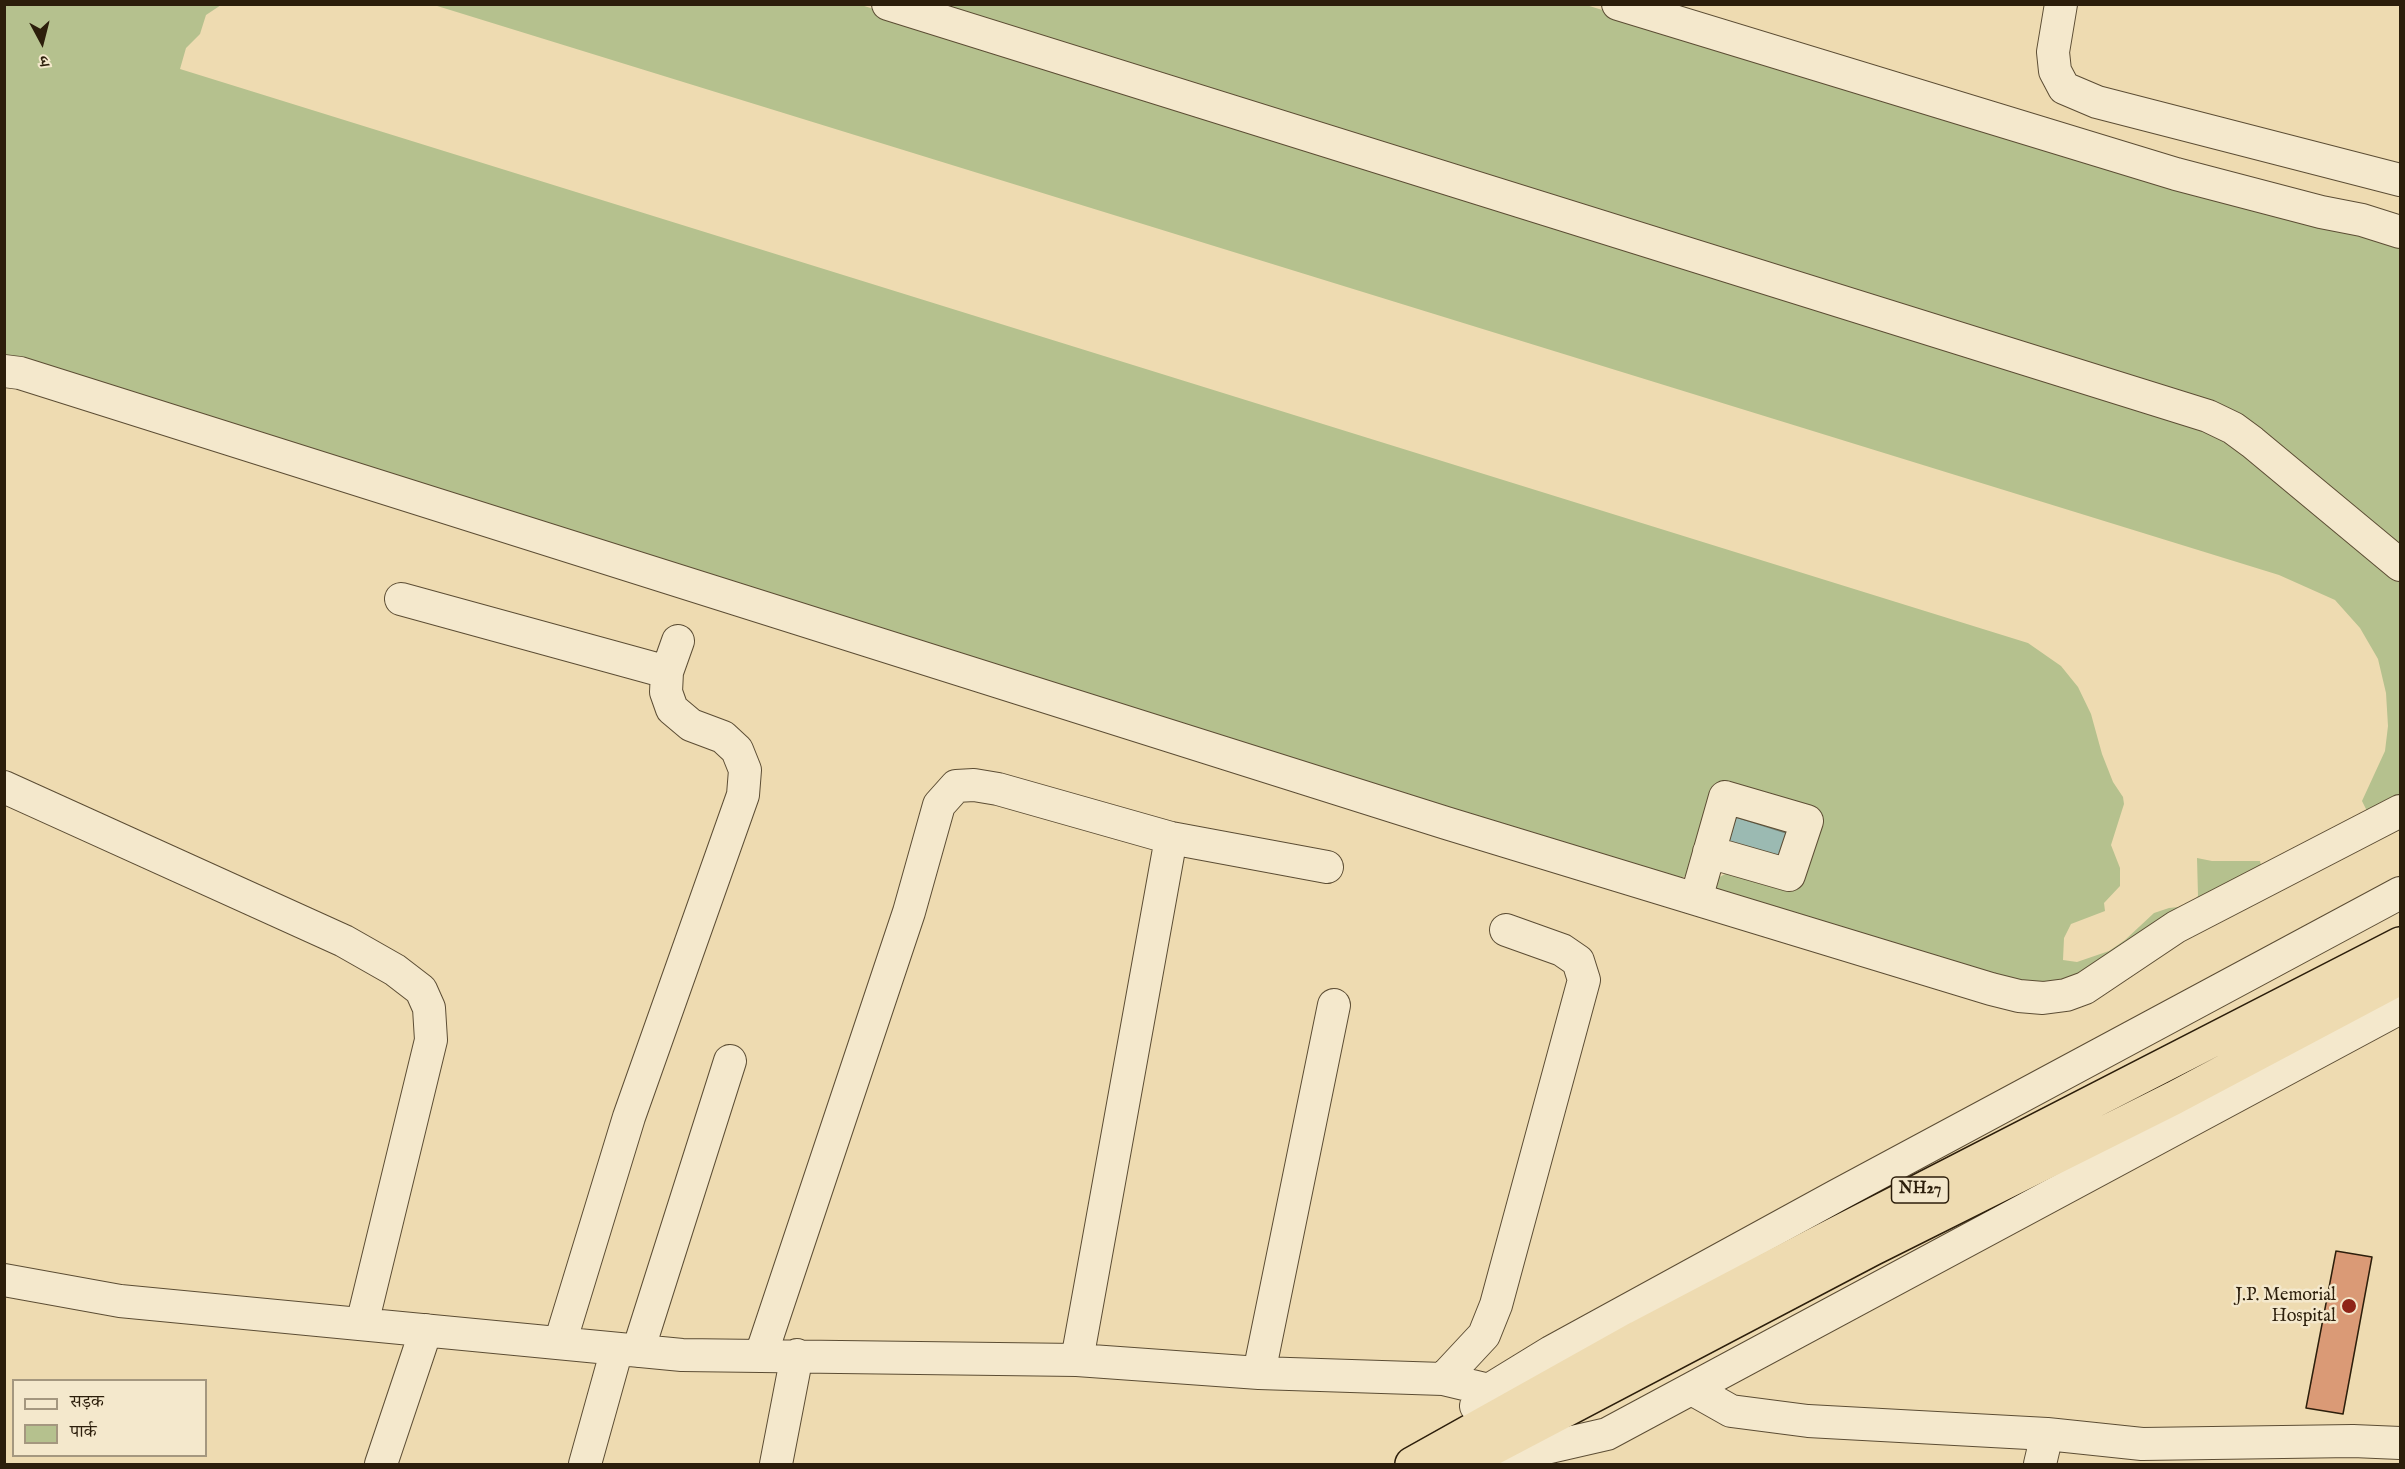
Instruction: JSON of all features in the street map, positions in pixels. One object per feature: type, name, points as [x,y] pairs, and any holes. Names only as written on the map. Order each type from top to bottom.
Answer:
[{"type":"highway","name":"NH27","points":[[1454,1456],[1639,1337],[2400,944]]},
{"type":"highway","name":"NH27","points":[[1412,1464],[1454,1456],[2174,1098],[2400,978]]},
{"type":"street","points":[[888,4],[2208,416],[2243,435],[2400,566]]},
{"type":"street","points":[[1618,4],[2165,170],[2321,212],[2362,220],[2400,232]]},
{"type":"street","points":[[2061,4],[2053,52],[2055,71],[2064,87],[2097,102],[2400,180]]},
{"type":"street","points":[[4,371],[20,373],[1446,823],[2019,996],[2054,997],[2085,988],[2176,927],[2400,811]]},
{"type":"street","points":[[401,599],[667,672]]},
{"type":"street","points":[[560,1343],[629,1117],[743,795],[745,770],[737,750],[723,737],[691,725],[672,709],[666,692],[667,672],[678,641]]},
{"type":"street","points":[[761,1355],[909,912],[939,805],[956,786],[974,785],[998,789],[1171,838],[1327,867]]},
{"type":"street","points":[[4,787],[344,941],[395,970],[421,990],[429,1008],[431,1040],[362,1324]]},
{"type":"street","points":[[1077,1360],[1171,838]]},
{"type":"street","points":[[1695,899],[1709,852]]},
{"type":"street","points":[[1454,1456],[1489,1390],[1551,1352],[2400,893]]},
{"type":"street","points":[[1443,1379],[1484,1335],[1496,1305],[1584,980],[1578,961],[1562,950],[1506,930]]},
{"type":"street","points":[[1259,1374],[1334,1005]]},
{"type":"street","points":[[1476,1464],[1607,1434],[2400,1008]]},
{"type":"street","points":[[585,1464],[730,1061]]},
{"type":"street","points":[[4,1280],[120,1301],[682,1355],[1077,1360],[1259,1374],[1443,1379],[1489,1390]]},
{"type":"street","points":[[381,1464],[426,1330]]},
{"type":"street","points":[[776,1464],[797,1355]]},
{"type":"street","points":[[1692,1389],[1731,1411],[1808,1421],[2047,1434],[2246,1453],[2353,1440],[2400,1443]]},
{"type":"street","points":[[2040,1464],[2047,1434]]},
{"type":"green space","points":[[5,5],[221,5],[206,15],[200,34],[186,48],[180,69],[2028,643],[2061,666],[2078,687],[2091,714],[2102,754],[2113,782],[2123,797],[2124,804],[2111,845],[2120,868],[2120,886],[2104,903],[2105,911],[2071,924],[2064,938],[2063,960],[2077,962],[2109,951],[2125,940],[2154,913],[2169,908],[2188,906],[2198,896],[2197,858],[2212,861],[2260,861],[2262,869],[2089,976],[2032,987],[1716,892],[1716,879],[1725,874],[1736,873],[1796,889],[1821,815],[1718,786],[1692,872],[1677,881],[5,360]]},
{"type":"green space","points":[[434,5],[861,5],[2218,429],[2400,577],[2400,798],[2368,813],[2362,801],[2385,751],[2388,726],[2386,693],[2378,659],[2360,628],[2335,600],[2279,575]]},
{"type":"green space","points":[[919,5],[1586,5],[2080,156],[2400,242],[2400,555],[2243,424]]},
{"type":"water","points":[[1736,817],[1790,834],[1782,860],[1728,843]]},
{"type":"building","points":[[2336,1251],[2372,1257],[2343,1414],[2306,1408]]},
{"type":"place","name":"J.P. Memorial Hospital","points":[[2349,1306]]}]
